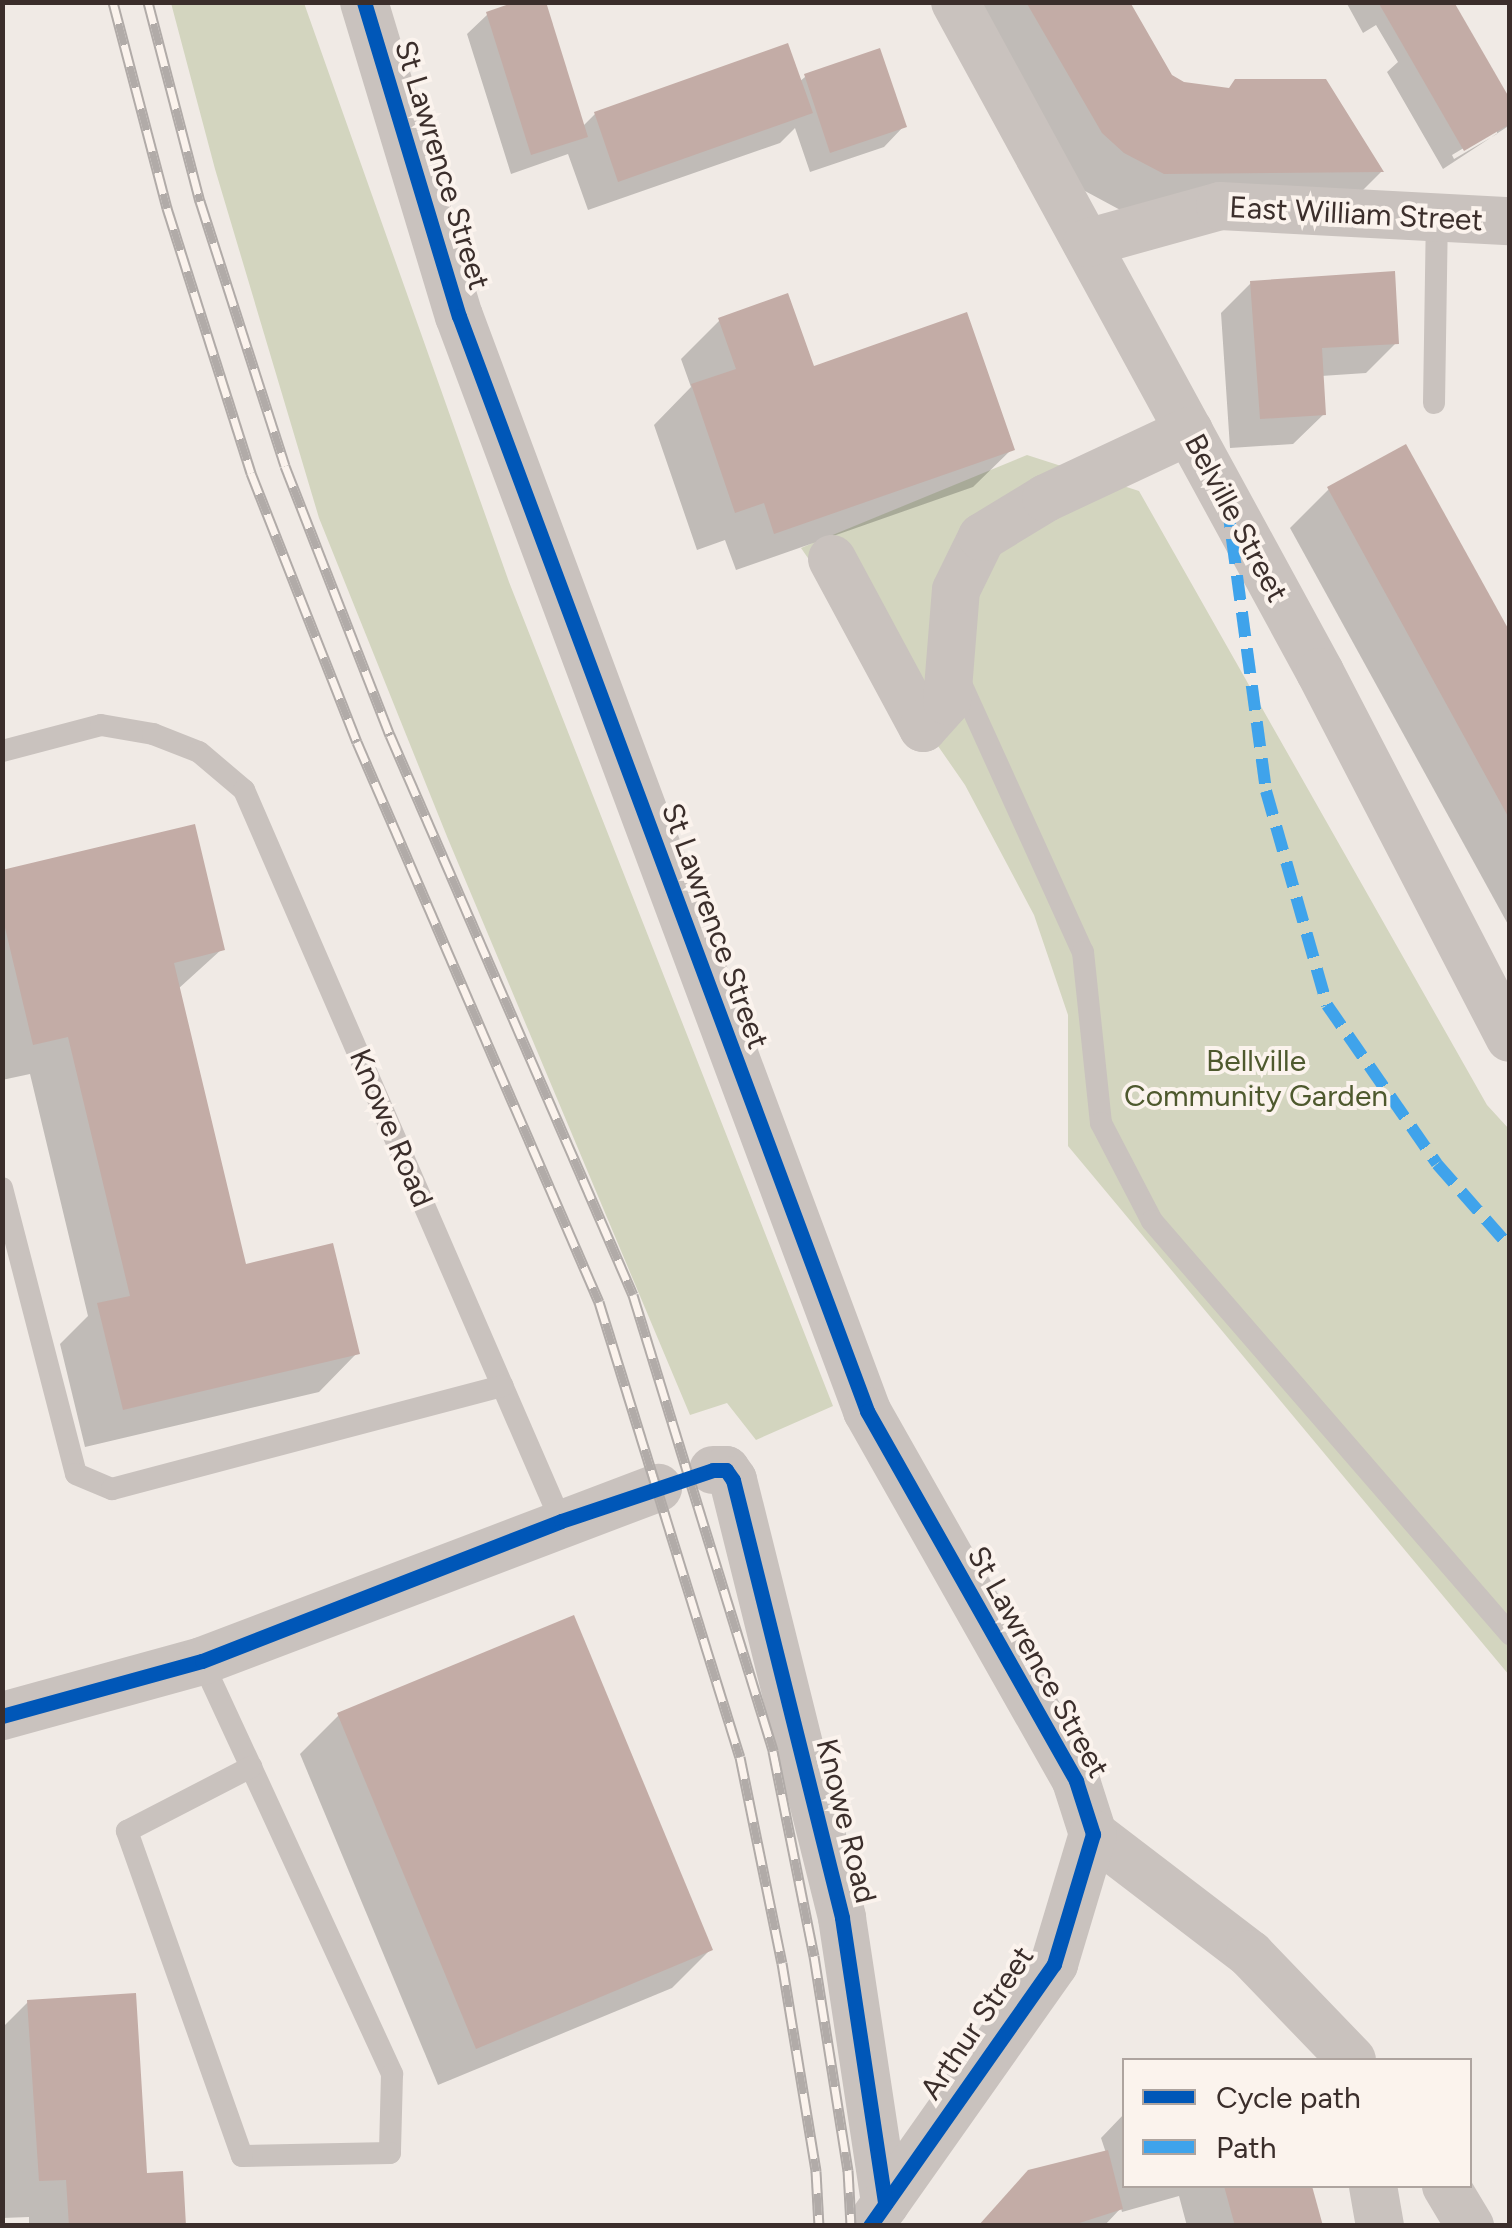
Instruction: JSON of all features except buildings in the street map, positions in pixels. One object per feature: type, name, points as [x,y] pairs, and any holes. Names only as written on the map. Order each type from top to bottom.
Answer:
[{"type":"street","name":"St Lawrence Street","points":[[364,2],[459,316],[866,1411],[1076,1781],[1093,1834]]},
{"type":"street","name":"Belville Street","points":[[955,2],[1189,431],[1510,1038]]},
{"type":"street","name":"East William Street","points":[[1086,243],[1220,206],[1510,221]]},
{"type":"street","points":[[832,559],[923,728],[948,701],[956,590],[982,538],[1046,498],[1189,431]]},
{"type":"street","name":"Knowe Road","points":[[713,1470],[726,1470],[732,1480],[842,1918],[877,2215]]},
{"type":"street","points":[[2,1716],[202,1662],[658,1488]]},
{"type":"street","points":[[1093,1834],[1250,1954],[1349,2058]]},
{"type":"street","name":"Arthur Street","points":[[877,2215],[1054,1964],[1093,1834]]},
{"type":"street","points":[[1372,2188],[1380,2226]]},
{"type":"street","points":[[1447,2188],[1470,2226]]},
{"type":"lane","points":[[1434,403],[1436,217]]},
{"type":"lane","points":[[952,665],[1083,952],[1101,1123],[1152,1222],[1510,1634]]},
{"type":"lane","name":"Knowe Road","points":[[2,751],[100,725],[152,734],[199,752],[244,790],[561,1522]]},
{"type":"lane","points":[[2,1188],[76,1474],[112,1489],[503,1386]]},
{"type":"lane","points":[[202,1662],[251,1768],[392,2074],[390,2153],[242,2156],[128,1831],[251,1768]]},
{"type":"green space","points":[[171,3],[304,3],[509,582],[833,1406],[756,1440],[727,1403],[690,1415],[448,839],[319,518],[215,169]]},
{"type":"green space","name":"Bellville Community Garden","points":[[1027,455],[1139,491],[1487,1105],[1509,1129],[1509,1675],[1068,1146],[1068,1015],[1034,915],[965,785],[801,548]]},
{"type":"railway","points":[[113,2],[167,208],[251,473],[357,742],[599,1302],[740,1757],[782,1963],[816,2171],[819,2226]]},
{"type":"railway","points":[[148,2],[200,201],[285,466],[390,735],[633,1295],[773,1751],[814,1956],[848,2170],[851,2226]]},
{"type":"marked path","points":[[1227,502],[1266,791],[1327,1005],[1437,1164],[1510,1247]]},
{"type":"cycle path","points":[[364,2],[459,316],[867,1411],[1076,1781],[1093,1834],[1054,1964],[870,2226]]},
{"type":"cycle path","points":[[2,1716],[202,1661],[561,1521],[713,1470],[726,1470],[733,1480],[842,1918],[885,2204]]}]
